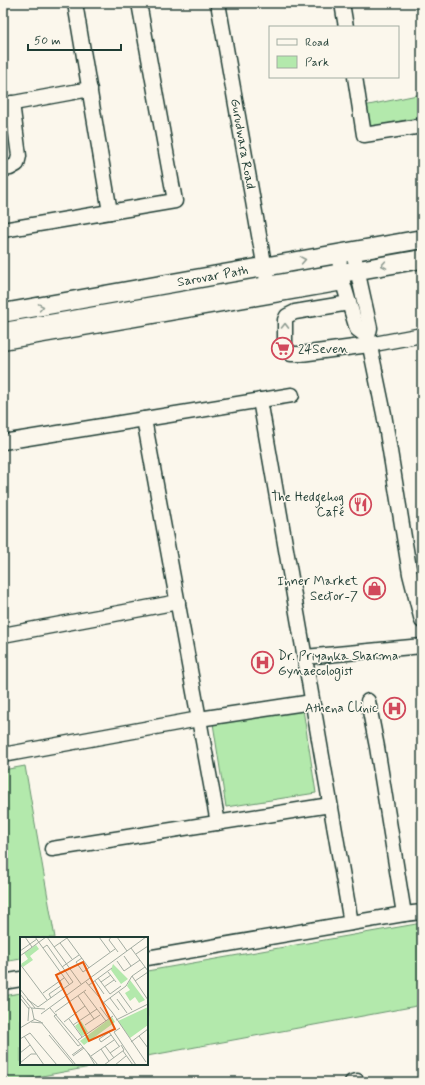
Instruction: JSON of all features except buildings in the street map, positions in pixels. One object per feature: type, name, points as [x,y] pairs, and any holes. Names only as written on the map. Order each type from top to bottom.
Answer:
[{"type":"main road","name":"Sarovar Path","points":[[3,313],[422,239]]},
{"type":"main road","name":"Sarovar Path","points":[[3,332],[268,286],[347,275],[422,259]]},
{"type":"street","points":[[76,3],[110,212]]},
{"type":"street","points":[[3,230],[175,201],[139,3]]},
{"type":"street","name":"Gurudwara Road","points":[[218,3],[268,286]]},
{"type":"street","points":[[342,3],[346,26]]},
{"type":"street","points":[[355,78],[364,135],[422,126]]},
{"type":"street","points":[[3,169],[10,168],[17,164],[19,156],[8,104],[90,89]]},
{"type":"street","points":[[345,253],[349,303],[357,329],[369,341]]},
{"type":"street","points":[[347,275],[370,328],[369,341],[416,573],[422,621]]},
{"type":"street","points":[[3,342],[347,275]]},
{"type":"street","points":[[349,303],[295,312],[287,316],[285,320],[286,348],[291,354],[301,354],[369,341],[422,335]]},
{"type":"street","points":[[3,442],[292,395]]},
{"type":"street","points":[[260,400],[351,923]]},
{"type":"street","points":[[144,419],[218,823]]},
{"type":"street","points":[[3,635],[178,602]]},
{"type":"street","points":[[305,657],[422,646]]},
{"type":"street","points":[[368,701],[377,747],[404,914]]},
{"type":"street","points":[[3,755],[199,719],[312,702]]},
{"type":"street","points":[[52,849],[330,805]]},
{"type":"street","points":[[148,958],[422,912]]},
{"type":"street","points":[[3,982],[20,979]]},
{"type":"green space","points":[[422,94],[422,117],[364,128],[359,107]]},
{"type":"green space","points":[[302,703],[316,793],[226,807],[212,717]]},
{"type":"green space","points":[[25,766],[55,937],[20,937],[20,959],[3,962],[3,770]]},
{"type":"green space","points":[[422,923],[422,1005],[148,1056],[148,971]]},
{"type":"green space","points":[[20,993],[20,1065],[101,1065],[10,1082],[3,1082],[3,996]]},
{"type":"place","name":"24Seven","points":[[283,349]]},
{"type":"place","name":"The Hedgehog Café","points":[[360,504]]},
{"type":"place","name":"Inner Market Sector-7","points":[[374,588]]},
{"type":"place","name":"Dr. Priyanka Sharma Gynaecologist","points":[[262,663]]},
{"type":"place","name":"Athena Clinic","points":[[394,708]]}]
